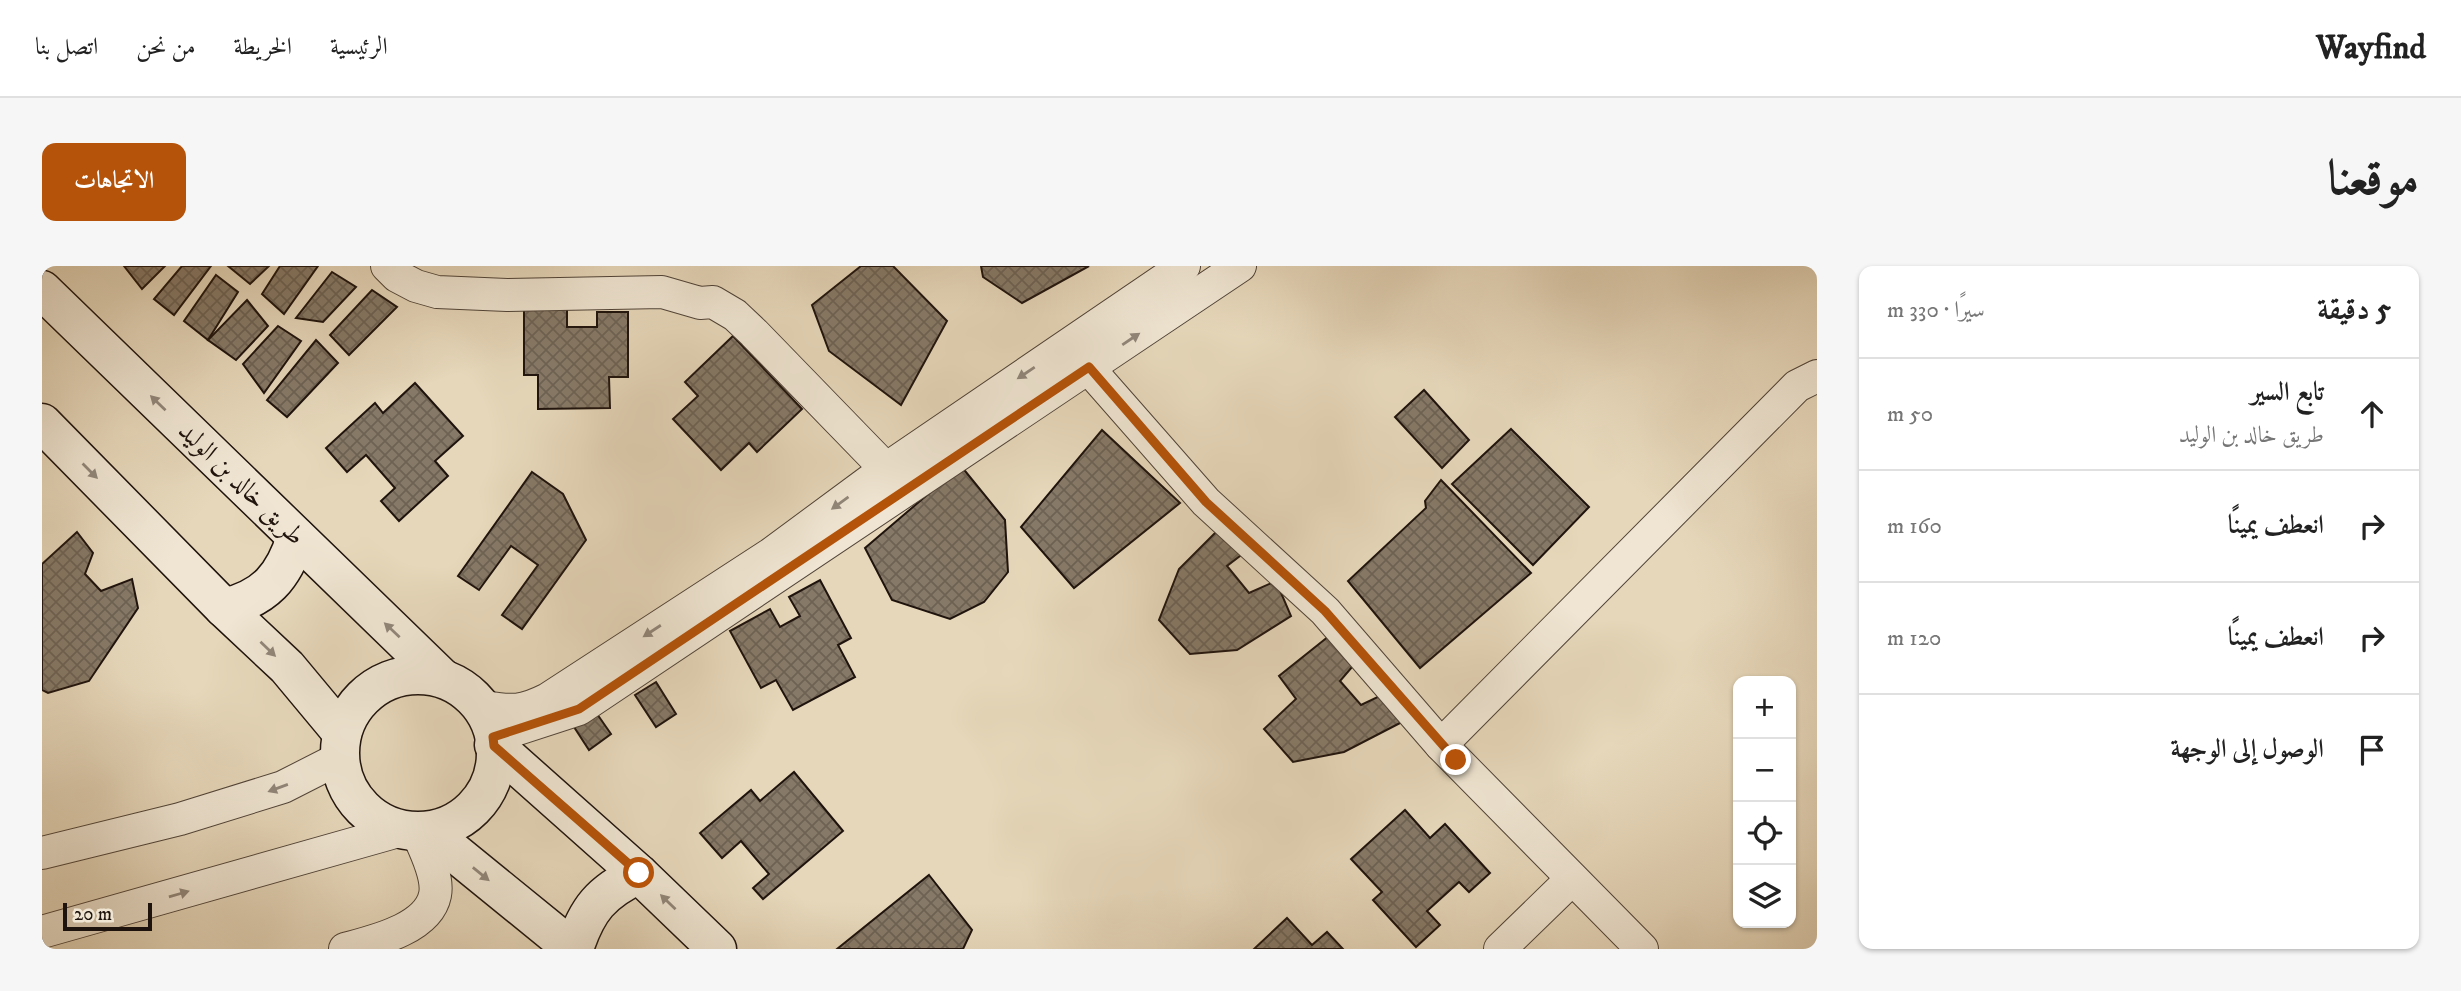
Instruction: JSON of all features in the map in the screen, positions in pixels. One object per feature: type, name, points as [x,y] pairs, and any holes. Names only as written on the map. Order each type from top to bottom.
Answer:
[{"type":"street","points":[[387,266],[397,276],[416,286],[437,292],[508,295],[662,292],[700,303],[713,302],[735,315],[754,333],[886,469]]},
{"type":"street","points":[[490,730],[579,709],[1079,356],[1184,266]]},
{"type":"street","points":[[490,730],[514,712],[548,699],[771,554],[886,469],[1240,266]]},
{"type":"street","name":"طريق خالد بن الوليد","points":[[42,290],[441,677]]},
{"type":"street","points":[[1079,356],[1206,502],[1325,611],[1441,745],[1642,949]]},
{"type":"street","points":[[1441,745],[1797,386],[1817,376]]},
{"type":"street","points":[[42,423],[224,608],[287,667],[341,745]]},
{"type":"street","points":[[224,608],[258,596],[272,584],[283,570],[296,537]]},
{"type":"street","points":[[639,873],[616,885],[596,902],[582,925],[574,949],[416,831],[378,821],[359,804],[345,783],[341,745],[352,709],[369,691],[391,678],[416,673],[441,677],[465,688],[490,730],[639,873],[718,949]]},
{"type":"street","points":[[42,932],[416,831],[452,825],[472,811],[487,792],[496,768],[490,730]]},
{"type":"street","points":[[42,853],[180,819],[283,787],[341,745]]},
{"type":"street","points":[[345,949],[392,936],[423,916],[435,894],[432,868],[416,831]]},
{"type":"street","points":[[1500,949],[1572,879]]},
{"type":"building","points":[[124,266],[165,266],[142,289]]},
{"type":"building","points":[[182,266],[211,266],[174,315],[154,299]]},
{"type":"building","points":[[228,266],[269,266],[250,284]]},
{"type":"building","points":[[280,266],[318,266],[284,314],[262,294]]},
{"type":"building","points":[[861,266],[893,266],[947,321],[901,405],[829,351],[812,305]]},
{"type":"building","points":[[981,266],[1089,266],[1022,303],[983,277]]},
{"type":"building","points":[[332,272],[356,287],[323,322],[296,318]]},
{"type":"building","points":[[216,275],[238,292],[208,340],[184,321]]},
{"type":"building","points":[[372,290],[397,307],[349,355],[330,335]]},
{"type":"building","points":[[247,300],[268,326],[236,360],[208,340]]},
{"type":"building","points":[[524,307],[567,307],[567,327],[597,327],[597,312],[628,312],[628,377],[609,377],[610,408],[538,409],[538,375],[524,375]]},
{"type":"building","points":[[278,326],[301,341],[264,393],[243,364]]},
{"type":"building","points":[[733,336],[802,409],[757,452],[749,443],[721,470],[673,419],[698,396],[685,382]]},
{"type":"building","points":[[316,340],[338,363],[287,417],[267,400]]},
{"type":"building","points":[[415,383],[463,436],[435,461],[448,476],[399,521],[381,501],[395,488],[366,455],[347,472],[326,448],[375,403],[383,413]]},
{"type":"building","points":[[1424,390],[1469,440],[1442,468],[1395,417]]},
{"type":"building","points":[[1511,429],[1589,507],[1533,565],[1452,484]]},
{"type":"building","points":[[1102,430],[1180,503],[1074,588],[1021,527]]},
{"type":"building","points":[[961,466],[1005,520],[1008,572],[984,602],[950,619],[892,600],[865,548]]},
{"type":"building","points":[[532,472],[563,494],[586,540],[522,629],[502,615],[538,565],[511,546],[479,590],[458,576]]},
{"type":"building","points":[[1441,480],[1531,573],[1420,668],[1348,581],[1426,508],[1425,501]]},
{"type":"building","points":[[1218,530],[1249,549],[1227,566],[1249,593],[1276,581],[1291,616],[1237,650],[1190,654],[1159,620],[1179,569]]},
{"type":"building","points":[[77,532],[93,553],[85,574],[101,591],[132,579],[138,608],[89,681],[48,693],[42,690],[42,564]]},
{"type":"building","points":[[820,580],[851,638],[838,645],[855,677],[793,710],[776,680],[761,688],[730,631],[770,609],[780,627],[800,616],[789,597]]},
{"type":"building","points":[[1329,636],[1358,660],[1340,681],[1361,705],[1386,693],[1402,722],[1344,752],[1293,762],[1264,729],[1296,699],[1279,676]]},
{"type":"building","points":[[656,682],[676,714],[656,727],[635,695]]},
{"type":"building","points":[[595,711],[611,734],[589,750],[574,727]]},
{"type":"building","points":[[794,772],[843,831],[763,899],[753,888],[769,874],[741,841],[722,858],[700,833],[751,790],[760,801]]},
{"type":"building","points":[[1405,810],[1430,838],[1445,824],[1490,873],[1469,892],[1459,882],[1427,911],[1440,925],[1416,947],[1373,900],[1382,892],[1351,859]]},
{"type":"building","points":[[929,875],[972,930],[963,949],[837,949]]},
{"type":"building","points":[[1287,918],[1312,945],[1327,932],[1343,949],[1254,949]]},
{"type":"route","points":[[639,873],[494,746],[493,737],[579,709],[1089,367],[1206,502],[1325,611],[1456,760]]}]
